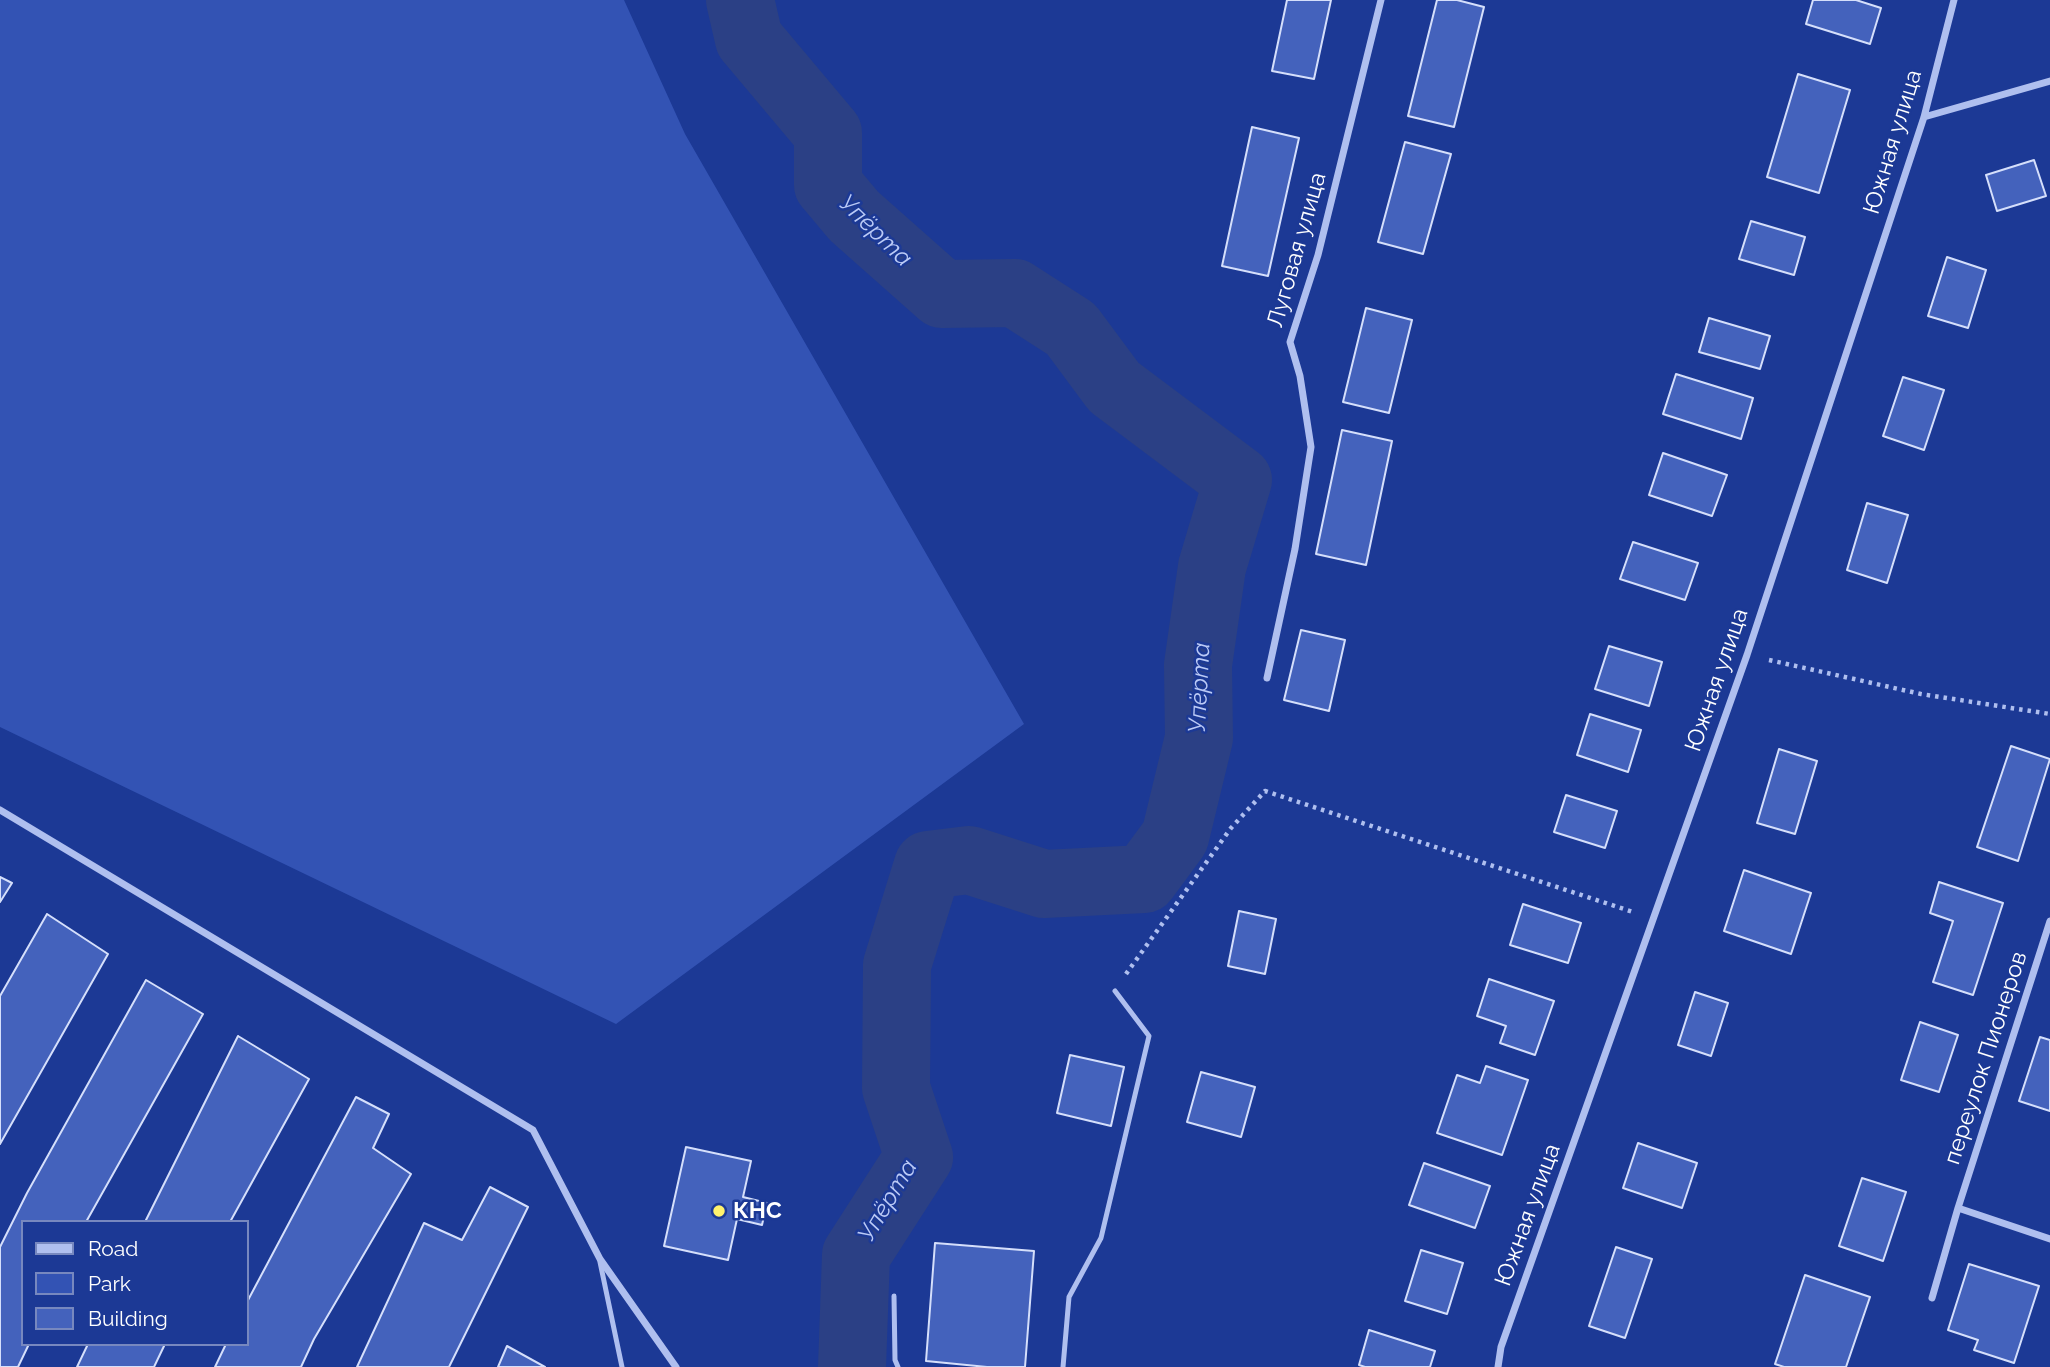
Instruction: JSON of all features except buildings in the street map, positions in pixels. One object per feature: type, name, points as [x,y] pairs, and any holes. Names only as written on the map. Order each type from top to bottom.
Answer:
[{"type":"street","name":"Луговая улица","points":[[1267,678],[1295,549],[1311,447],[1300,376],[1290,342],[1318,256],[1381,0]]},
{"type":"street","name":"Южная улица","points":[[1498,1367],[1501,1347],[1747,655],[1924,117],[1954,0]]},
{"type":"street","points":[[1924,117],[2050,81]]},
{"type":"street","points":[[0,810],[533,1130],[600,1259],[676,1367]]},
{"type":"street","name":"переулок Пионеров","points":[[1932,1298],[2050,920]]},
{"type":"street","points":[[1958,1208],[2050,1238]]},
{"type":"lane","points":[[1063,1367],[1069,1297],[1101,1238],[1149,1036],[1115,991]]},
{"type":"lane","points":[[600,1259],[622,1367]]},
{"type":"lane","points":[[894,1296],[895,1360],[898,1367]]},
{"type":"path","points":[[1747,655],[1921,694],[2050,714]]},
{"type":"path","points":[[1115,991],[1231,828],[1265,791],[1653,919]]},
{"type":"green space","points":[[0,0],[624,0],[685,134],[1024,724],[616,1024],[0,727]]},
{"type":"waterway","name":"Упёрта","points":[[740,0],[749,39],[828,133],[828,185],[854,216],[942,294],[1015,293],[1071,329],[1114,387],[1238,480],[1212,567],[1198,665],[1199,738],[1175,837],[1144,879],[1044,884],[969,860],[928,865],[897,965],[896,1088],[919,1157],[856,1255],[852,1367]]},
{"type":"place","name":"КНС","points":[[719,1211]]}]
